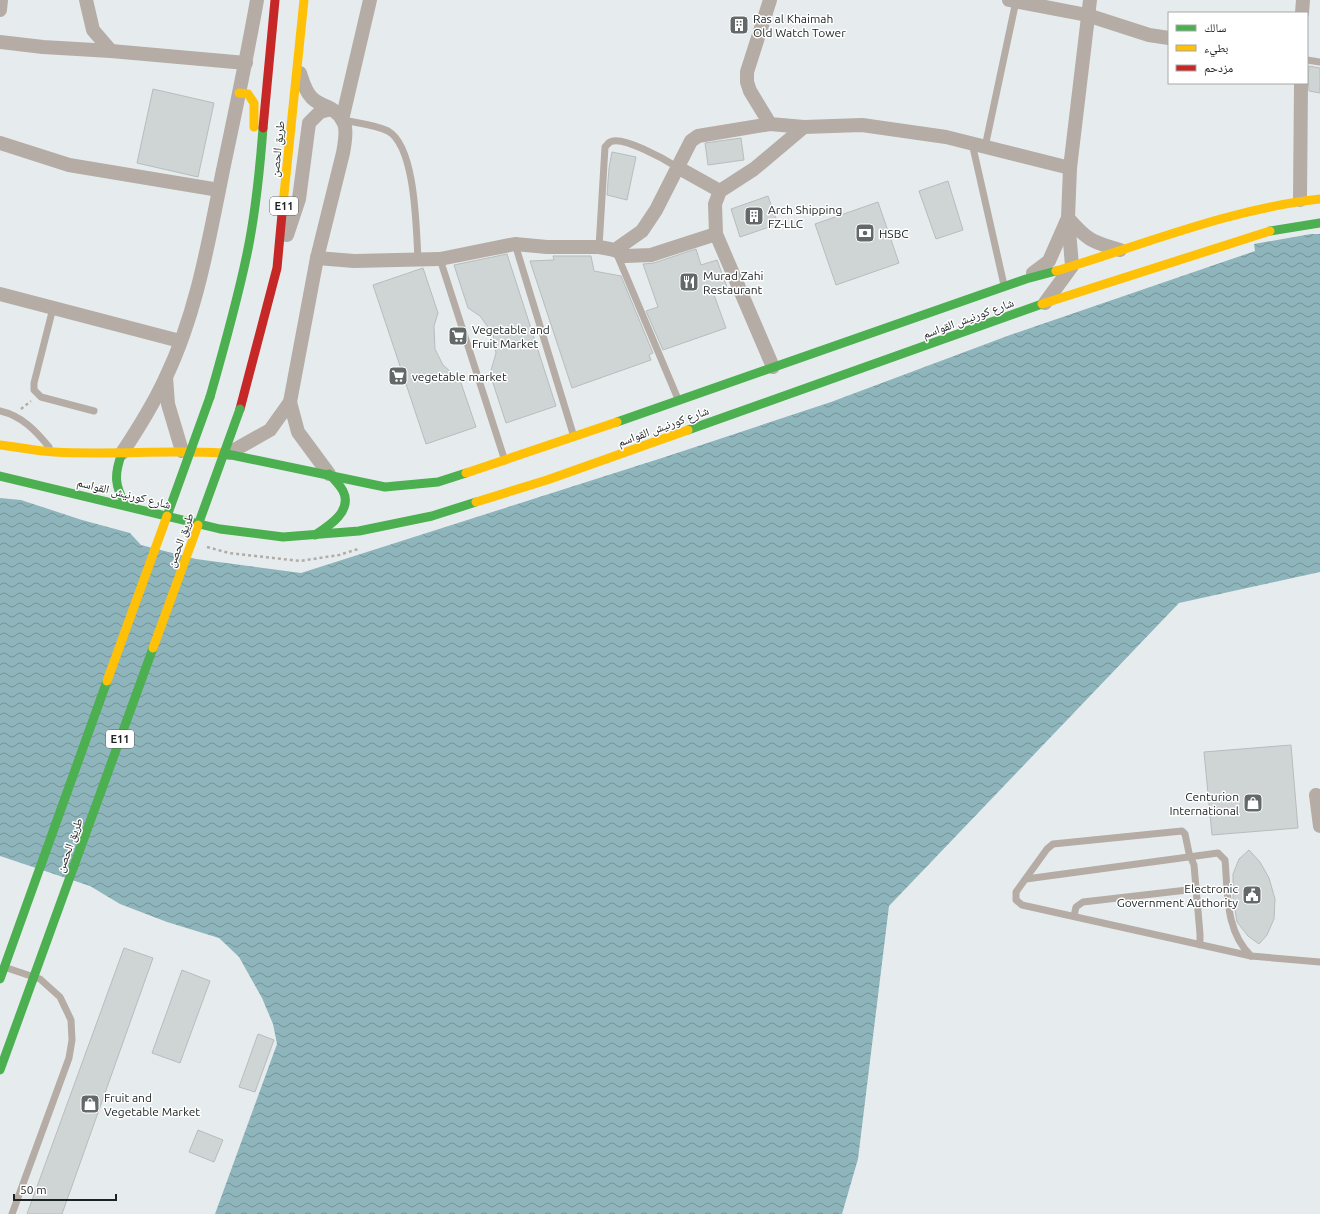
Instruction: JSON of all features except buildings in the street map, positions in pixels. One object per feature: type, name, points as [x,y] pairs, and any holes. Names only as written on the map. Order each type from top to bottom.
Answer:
[{"type":"main road","name":"طريق الحصن","points":[[0,979],[210,397],[234,312],[248,248],[258,183],[275,0]]},
{"type":"main road","name":"طريق الحصن","points":[[0,1070],[240,409],[277,268],[304,0]]},
{"type":"main road","points":[[239,93],[248,94],[254,103],[255,118],[249,177]]},
{"type":"main road","name":"شارع كورنيش القواسم","points":[[0,445],[53,452],[122,453],[182,451],[229,453],[385,487],[438,482],[505,461],[1026,279],[1072,266],[1241,212],[1300,200],[1320,199]]},
{"type":"main road","name":"شارع كورنيش القواسم","points":[[0,476],[220,529],[283,537],[313,536],[359,531],[432,516],[518,489],[1044,303],[1266,232],[1320,223]]},
{"type":"main road","points":[[210,397],[224,309]]},
{"type":"main road","points":[[122,453],[114,478],[117,492],[128,506]]},
{"type":"main road","points":[[313,536],[332,524],[342,513],[344,503],[343,492],[329,474]]},
{"type":"street","points":[[0,10],[1,0]]},
{"type":"street","points":[[86,0],[93,30],[112,51]]},
{"type":"street","points":[[122,453],[136,433],[166,377],[180,341],[204,263],[246,63],[257,0]]},
{"type":"street","points":[[342,120],[370,0]]},
{"type":"street","points":[[770,0],[747,72],[746,82],[770,124]]},
{"type":"street","points":[[1044,303],[1072,266],[1068,218],[1070,168],[1087,15],[1090,0]]},
{"type":"street","points":[[1302,12],[1303,0]]},
{"type":"street","points":[[1012,1],[1087,15],[1149,35],[1168,38]]},
{"type":"street","points":[[0,42],[43,48],[112,51],[246,63]]},
{"type":"street","points":[[229,453],[270,430],[290,402],[318,258],[346,139],[345,126],[340,115],[309,95],[306,91],[298,68]]},
{"type":"street","points":[[1300,200],[1301,84]]},
{"type":"street","points":[[277,268],[299,198],[309,123],[320,112],[331,109]]},
{"type":"street","points":[[615,250],[642,231],[656,210],[691,141],[698,136],[770,124],[804,127],[862,125],[946,137],[1070,168]]},
{"type":"street","points":[[773,367],[716,234],[716,204],[720,191],[754,169],[804,127]]},
{"type":"street","points":[[0,143],[69,165],[219,190]]},
{"type":"street","points":[[677,167],[720,191]]},
{"type":"street","points":[[1068,218],[1084,236],[1093,242],[1120,250]]},
{"type":"street","points":[[1026,279],[1049,261],[1068,218]]},
{"type":"street","points":[[318,258],[354,261],[440,259],[515,244],[547,247],[599,247],[615,250],[626,256],[651,255],[716,234]]},
{"type":"street","points":[[0,294],[180,341]]},
{"type":"street","points":[[166,377],[168,404],[182,451]]},
{"type":"street","points":[[290,402],[298,432],[329,474]]},
{"type":"street","points":[[1316,795],[1320,826]]},
{"type":"lane","points":[[985,147],[1012,1]]},
{"type":"lane","points":[[1308,60],[1320,62]]},
{"type":"lane","points":[[342,120],[387,130],[395,136],[400,144],[411,172],[418,259]]},
{"type":"lane","points":[[599,247],[606,147],[610,142],[618,140],[657,154],[677,167]]},
{"type":"lane","points":[[972,143],[1005,287]]},
{"type":"lane","points":[[515,244],[574,437]]},
{"type":"lane","points":[[615,250],[678,400]]},
{"type":"lane","points":[[440,259],[505,461]]},
{"type":"lane","points":[[53,308],[34,384],[34,390],[38,395],[94,411]]},
{"type":"lane","points":[[0,411],[13,416],[38,433],[53,452]]},
{"type":"lane","points":[[1200,945],[1194,865],[1190,856],[1185,834],[1182,831],[1058,844],[1047,848],[1016,892],[1016,900],[1019,903],[1074,916],[1200,945],[1251,956],[1320,962]]},
{"type":"lane","points":[[1026,879],[1216,853],[1224,858],[1231,923],[1236,938],[1251,956]]},
{"type":"lane","points":[[1074,916],[1076,907],[1083,902],[1196,889]]},
{"type":"lane","points":[[0,966],[40,979],[60,998],[71,1020],[72,1040],[69,1058],[12,1214]]},
{"type":"path","points":[[13,416],[38,395]]},
{"type":"water","points":[[1311,234],[1320,234],[1320,572],[1179,603],[889,906],[858,1159],[842,1214],[215,1214],[277,1044],[273,1024],[262,998],[239,957],[219,938],[167,922],[120,904],[90,886],[0,856],[0,498],[21,500],[82,520],[130,533],[141,545],[196,559],[301,573],[665,457],[831,402],[1010,335],[1255,251],[1254,244]]},
{"type":"traffic: fast","points":[[210,397],[226,342],[248,249],[261,158],[263,128]]},
{"type":"traffic: fast","points":[[1270,231],[1320,223]]},
{"type":"traffic: fast","points":[[617,422],[1026,279],[1056,271]]},
{"type":"traffic: fast","points":[[688,430],[1042,304]]},
{"type":"traffic: fast","points":[[167,516],[210,397]]},
{"type":"traffic: fast","points":[[198,525],[240,409]]},
{"type":"traffic: fast","points":[[122,453],[119,461],[117,480],[120,493],[127,506]]},
{"type":"traffic: fast","points":[[222,453],[385,487],[438,482],[466,473]]},
{"type":"traffic: fast","points":[[315,535],[333,522],[338,517],[345,505],[343,491],[339,484],[329,474]]},
{"type":"traffic: fast","points":[[0,476],[220,529],[283,537],[359,531],[432,516],[476,502]]},
{"type":"traffic: fast","points":[[0,1070],[153,648]]},
{"type":"traffic: fast","points":[[0,979],[107,681]]},
{"type":"traffic: slow","points":[[282,214],[304,0]]},
{"type":"traffic: slow","points":[[239,93],[248,94],[254,103],[254,127]]},
{"type":"traffic: slow","points":[[1056,271],[1219,219],[1286,204],[1320,199]]},
{"type":"traffic: slow","points":[[1042,304],[1270,231]]},
{"type":"traffic: slow","points":[[466,473],[617,422]]},
{"type":"traffic: slow","points":[[476,502],[547,480],[688,430]]},
{"type":"traffic: slow","points":[[0,445],[75,453],[222,453]]},
{"type":"traffic: slow","points":[[107,681],[167,516]]},
{"type":"traffic: slow","points":[[153,648],[198,525]]},
{"type":"traffic: jam","points":[[263,128],[275,0]]},
{"type":"traffic: jam","points":[[240,409],[277,268],[282,214]]},
{"type":"place","name":"Ras al Khaimah Old Watch Tower","points":[[739,25]]},
{"type":"place","name":"Arch Shipping FZ-LLC","points":[[754,216]]},
{"type":"place","name":"HSBC","points":[[865,233]]},
{"type":"place","name":"Murad Zahi Restaurant","points":[[689,282]]},
{"type":"place","name":"Vegetable and Fruit Market","points":[[458,336]]},
{"type":"place","name":"vegetable market","points":[[398,376]]},
{"type":"place","name":"Centurion International","points":[[1253,803]]},
{"type":"place","name":"Electronic Government Authority","points":[[1252,895]]},
{"type":"place","name":"Fruit and Vegetable Market","points":[[90,1104]]}]
